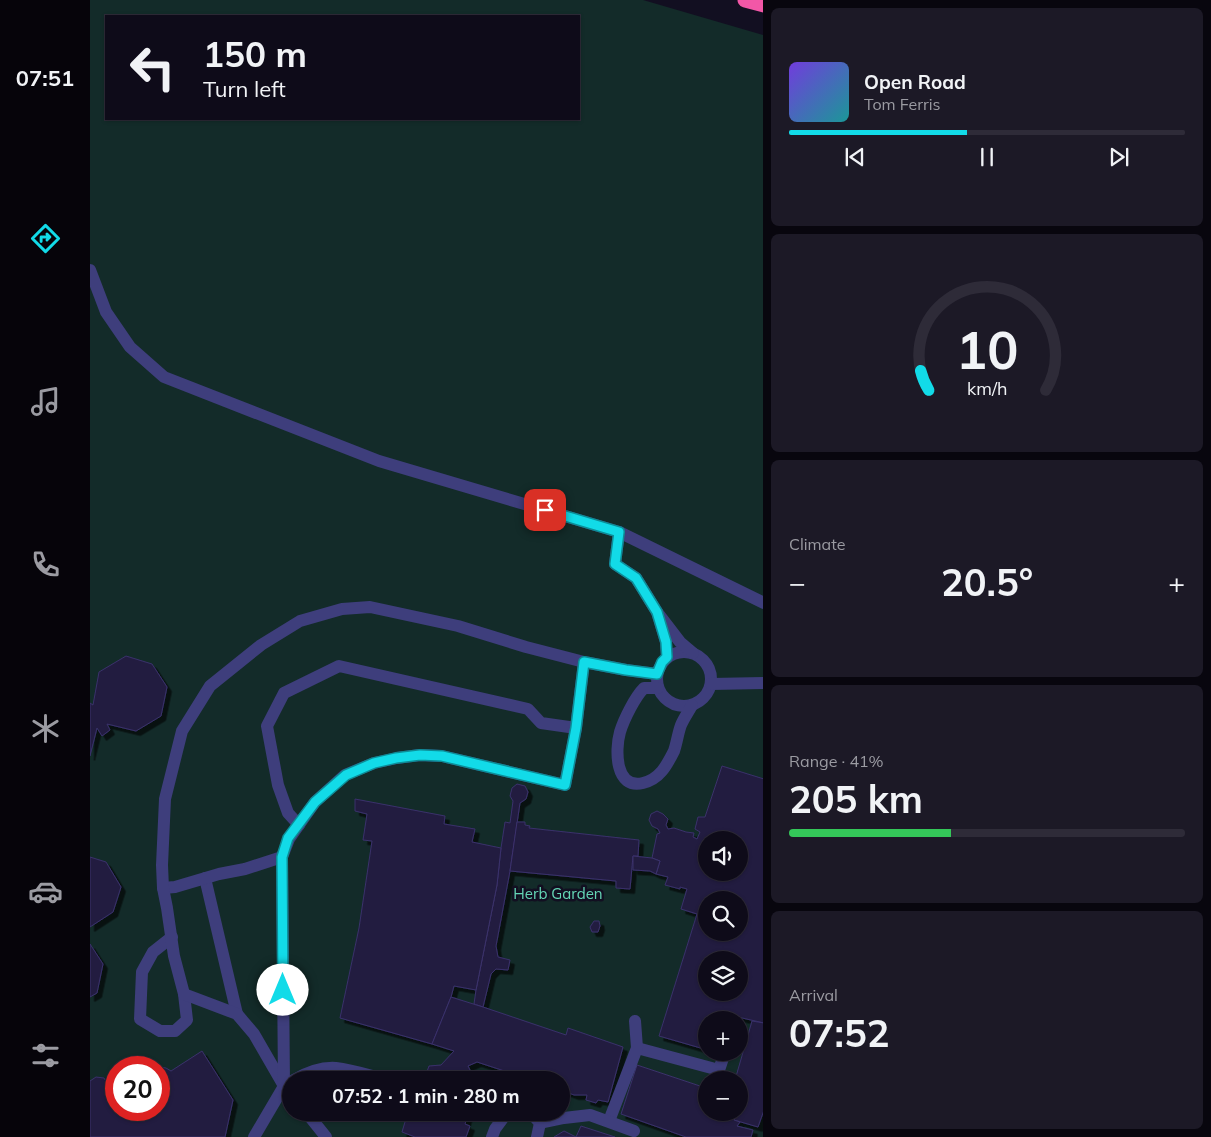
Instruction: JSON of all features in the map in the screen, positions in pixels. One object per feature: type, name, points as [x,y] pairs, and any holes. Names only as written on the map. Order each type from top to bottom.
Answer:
[{"type":"highway","points":[[745,0],[763,5]]},
{"type":"lane","points":[[90,270],[106,312],[130,347],[164,377],[379,460],[619,532],[763,603]]},
{"type":"lane","points":[[619,532],[615,564],[636,578],[657,612],[680,642],[702,659],[709,668],[711,684],[702,699],[692,705],[684,706],[671,703],[661,695],[658,688],[657,674],[662,662],[675,653],[693,653]]},
{"type":"lane","points":[[172,937],[153,952],[142,972],[140,1019],[160,1031],[174,1031],[187,1020],[184,994],[174,956],[172,937],[163,888],[162,865],[165,799],[182,732],[210,686],[261,646],[300,621],[342,609],[370,607],[458,626],[526,647],[584,662],[657,674]]},
{"type":"lane","points":[[657,612],[666,642],[667,657]]},
{"type":"lane","points":[[290,1071],[282,857],[288,838],[315,802],[346,775],[374,763],[396,758],[420,755],[442,756],[565,785],[576,728],[584,662]]},
{"type":"lane","points":[[298,825],[288,813],[278,785],[267,726],[284,693],[340,666],[528,709],[541,724],[576,728]]},
{"type":"lane","points":[[711,684],[763,683]]},
{"type":"lane","points":[[658,688],[644,688],[638,695],[621,730],[618,742],[619,769],[624,778],[631,783],[641,784],[648,782],[656,778],[663,770],[673,753],[681,726],[692,705]]},
{"type":"lane","points":[[163,888],[245,869],[282,857]]},
{"type":"lane","points":[[206,878],[237,1014],[254,1034],[282,1074]]},
{"type":"lane","points":[[184,994],[237,1014]]},
{"type":"lane","points":[[609,1121],[636,1048],[635,1021]]},
{"type":"lane","points":[[636,1048],[719,1070],[722,1061]]},
{"type":"lane","points":[[316,1071],[335,1068],[348,1071]]},
{"type":"lane","points":[[254,1137],[282,1097]]},
{"type":"lane","points":[[537,1137],[540,1123],[590,1114],[634,1131]]},
{"type":"lane","points":[[313,1121],[326,1137]]},
{"type":"lane","points":[[492,1137],[494,1129],[500,1121]]},
{"type":"green space","name":"Herb Garden","points":[[90,0],[643,0],[763,35],[763,1137],[90,1137]]},
{"type":"building","points":[[126,656],[152,664],[167,687],[161,716],[136,731],[107,724],[110,730],[102,736],[97,728],[90,756],[90,703],[93,705],[99,672]]},
{"type":"building","points":[[722,766],[763,779],[763,1023],[748,1019],[748,1011],[698,1011],[698,1047],[659,1036],[697,914],[681,909],[687,889],[665,885],[668,877],[656,874],[660,861],[652,858],[657,834],[660,833],[658,829],[652,826],[649,820],[651,814],[657,811],[668,819],[666,825],[668,829],[674,828],[694,833],[693,837],[697,839],[698,837],[698,881],[748,881],[748,831],[698,831],[695,829],[698,817],[705,817]]},
{"type":"building","points":[[517,784],[525,786],[528,792],[526,799],[520,803],[496,946],[498,957],[510,960],[508,970],[496,969],[491,974],[483,1007],[474,1004],[476,990],[497,885],[505,822],[510,823],[513,801],[510,796],[512,788]]},
{"type":"building","points":[[355,799],[445,816],[444,824],[475,829],[472,842],[501,848],[497,885],[476,990],[454,986],[432,1044],[340,1018],[359,928],[372,841],[363,840],[367,814],[355,811]]},
{"type":"building","points":[[517,822],[525,822],[525,825],[530,826],[529,828],[639,840],[638,856],[633,856],[630,889],[616,888],[616,881],[510,871]]},
{"type":"building","points":[[633,856],[660,861],[656,874],[650,871],[633,870]]},
{"type":"building","points":[[90,857],[106,862],[121,887],[113,912],[90,927]]},
{"type":"building","points":[[594,921],[599,921],[598,932],[592,932],[590,927]]},
{"type":"building","points":[[90,944],[103,964],[97,993],[90,997]]},
{"type":"building","points":[[451,997],[566,1035],[568,1028],[623,1047],[608,1102],[598,1100],[596,1103],[586,1100],[587,1095],[570,1093],[570,1071],[504,1071],[477,1062],[468,1066],[470,1071],[427,1071],[429,1066],[441,1065],[454,1051],[432,1044]]},
{"type":"building","points":[[752,1021],[763,1023],[763,1113],[758,1127],[737,1121],[748,1121],[748,1071],[738,1071],[740,1061],[748,1061],[748,1035]]},
{"type":"building","points":[[202,1051],[233,1100],[225,1137],[90,1137],[90,1081],[96,1077],[105,1080],[105,1121],[170,1121],[171,1071]]},
{"type":"building","points":[[637,1065],[698,1085],[698,1121],[737,1121],[740,1122],[737,1126],[753,1130],[751,1137],[686,1137],[621,1114]]},
{"type":"building","points":[[405,1121],[466,1121],[465,1124],[470,1126],[466,1137],[415,1137],[402,1132]]},
{"type":"building","points":[[581,1126],[615,1137],[576,1137]]},
{"type":"building","points":[[564,1131],[576,1137],[554,1137]]},
{"type":"route","points":[[283,990],[282,857],[288,838],[315,802],[335,784],[346,775],[374,763],[420,755],[442,756],[565,785],[576,728],[584,662],[657,674],[662,662],[667,657],[666,642],[657,612],[636,578],[615,564],[619,532],[545,510]]}]
